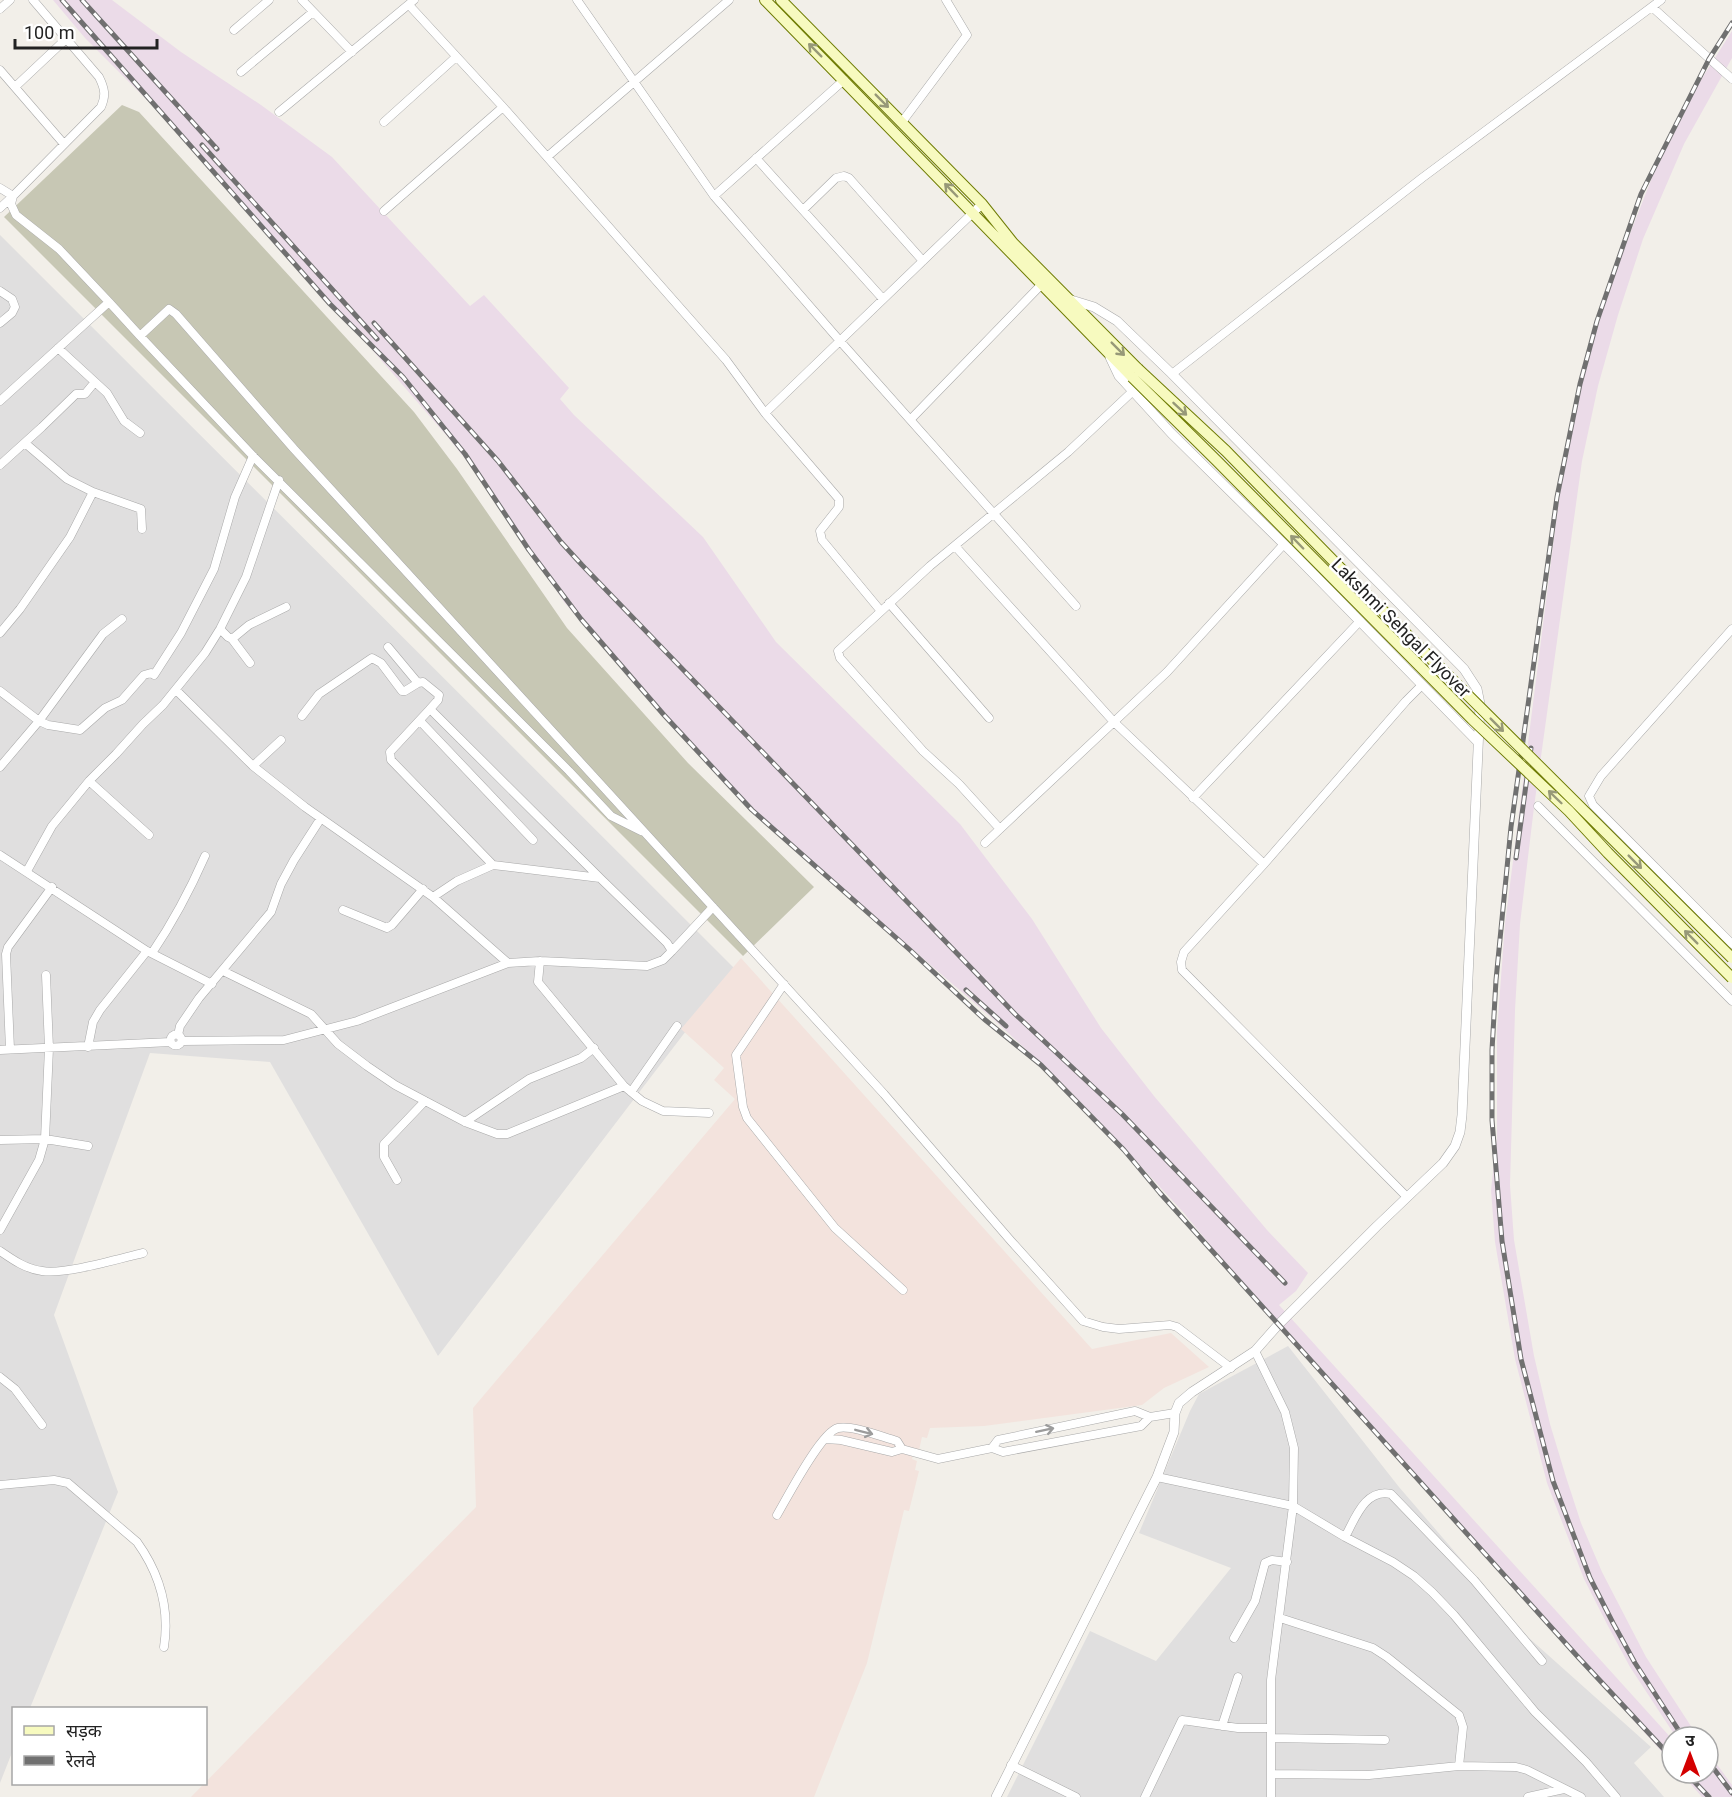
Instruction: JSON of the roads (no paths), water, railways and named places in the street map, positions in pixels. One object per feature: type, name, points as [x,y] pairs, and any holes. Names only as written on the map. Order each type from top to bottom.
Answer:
[{"type":"main road","name":"Lakshmi Sehgal Flyover","points":[[765,0],[1108,353],[1135,373],[1226,451],[1391,619],[1732,958]]},
{"type":"main road","name":"Lakshmi Sehgal Flyover","points":[[781,0],[982,204],[1013,243],[1068,299],[1217,461],[1472,718],[1569,811],[1732,978]]},
{"type":"street","points":[[0,9],[10,0]]},
{"type":"street","points":[[0,208],[100,107],[105,92],[99,77],[33,0]]},
{"type":"street","points":[[234,30],[268,0]]},
{"type":"street","points":[[302,0],[352,52]]},
{"type":"street","points":[[577,0],[714,196],[1076,606]]},
{"type":"street","points":[[547,158],[729,0]]},
{"type":"street","points":[[902,122],[967,34],[946,0]]},
{"type":"street","points":[[1172,375],[1422,178],[1661,0]]},
{"type":"street","points":[[279,112],[412,2],[456,57],[503,107],[726,360],[765,414],[839,499],[839,507],[820,534],[880,610]]},
{"type":"street","points":[[1652,7],[1732,79]]},
{"type":"street","points":[[241,72],[313,12]]},
{"type":"street","points":[[15,87],[66,39]]},
{"type":"street","points":[[384,122],[456,57]]},
{"type":"street","points":[[0,70],[64,144]]},
{"type":"street","points":[[714,196],[844,80]]},
{"type":"street","points":[[384,211],[503,107]]},
{"type":"street","points":[[756,158],[883,299]]},
{"type":"street","points":[[803,210],[836,178],[844,176],[849,178],[923,261]]},
{"type":"street","points":[[0,188],[13,196]]},
{"type":"street","points":[[13,196],[11,204],[16,214],[58,249],[253,456],[569,771],[611,816],[644,831]]},
{"type":"street","points":[[765,414],[982,204]]},
{"type":"street","points":[[911,419],[1041,285]]},
{"type":"street","points":[[0,291],[12,299],[15,307],[12,313],[0,323]]},
{"type":"street","points":[[996,1797],[1157,1477],[1174,1432],[1175,1413],[1179,1403],[1255,1351],[1406,1196],[1443,1163],[1455,1146],[1460,1132],[1480,704],[1477,689],[1464,669],[1117,321],[1094,307],[1068,299]]},
{"type":"street","points":[[0,400],[109,302]]},
{"type":"street","points":[[140,336],[169,309],[176,314],[294,450],[884,1094],[1083,1321],[1119,1329],[1170,1325],[1177,1327],[1231,1368]]},
{"type":"street","points":[[58,348],[107,393],[124,421],[140,434]]},
{"type":"street","points":[[1108,353],[1119,376],[1171,432],[1478,742]]},
{"type":"street","points":[[0,465],[76,394],[85,394],[94,383]]},
{"type":"street","points":[[1000,829],[923,751],[838,653],[840,647],[880,610],[1068,453],[1133,391]]},
{"type":"street","points":[[25,443],[67,479],[93,492],[141,509],[142,529]]},
{"type":"street","points":[[0,691],[39,721],[48,725],[80,730],[105,708],[122,700],[144,675],[151,673],[154,675],[181,633],[214,569],[236,497],[253,456]]},
{"type":"street","points":[[27,871],[52,826],[89,781],[176,690],[206,652],[246,577],[279,480]]},
{"type":"street","points":[[0,633],[20,609],[70,537],[93,492]]},
{"type":"street","points":[[985,843],[1167,672],[1284,544]]},
{"type":"street","points":[[955,546],[1114,722],[1264,864]]},
{"type":"street","points":[[889,603],[989,718]]},
{"type":"street","points":[[232,639],[249,625],[286,607]]},
{"type":"street","points":[[0,768],[39,721],[103,634],[122,619]]},
{"type":"street","points":[[1193,798],[1360,621]]},
{"type":"street","points":[[220,629],[232,639],[250,663]]},
{"type":"street","points":[[1732,629],[1600,776],[1589,796],[1593,805],[1732,944]]},
{"type":"street","points":[[388,647],[418,682]]},
{"type":"street","points":[[302,716],[319,694],[372,658],[381,663],[402,691],[418,682],[424,682],[439,695],[438,700],[390,752],[391,760],[493,865]]},
{"type":"street","points":[[1406,1196],[1182,969],[1181,962],[1184,952],[1422,685]]},
{"type":"street","points":[[176,690],[253,766],[321,818],[423,889],[508,963]]},
{"type":"street","points":[[430,709],[667,943],[672,951]]},
{"type":"street","points":[[420,721],[533,840]]},
{"type":"street","points":[[253,766],[281,740]]},
{"type":"street","points":[[89,781],[149,835]]},
{"type":"street","points":[[1538,806],[1732,1001]]},
{"type":"street","points":[[180,1038],[189,1013],[271,912],[291,865],[321,818]]},
{"type":"street","points":[[0,855],[149,952],[212,984]]},
{"type":"street","points":[[88,1047],[93,1022],[100,1010],[170,927],[190,891],[205,856]]},
{"type":"street","points":[[433,897],[457,881],[493,865],[600,878]]},
{"type":"street","points":[[10,1049],[6,954],[8,947],[52,887]]},
{"type":"street","points":[[344,910],[387,928],[423,889]]},
{"type":"street","points":[[0,1050],[171,1042],[172,1037],[284,1040],[357,1021],[508,963],[540,961],[647,966],[663,960],[713,907]]},
{"type":"street","points":[[540,961],[538,982],[624,1086],[642,1101],[663,1111],[709,1113]]},
{"type":"street","points":[[223,971],[311,1014],[338,1044],[395,1085],[465,1122],[497,1134],[507,1134],[624,1086]]},
{"type":"street","points":[[0,1230],[39,1160],[45,1139],[49,1048],[46,975]]},
{"type":"street","points":[[784,984],[736,1055],[745,1113],[835,1228],[903,1290]]},
{"type":"street","points":[[631,1092],[677,1026]]},
{"type":"street","points":[[465,1122],[529,1079],[581,1058],[594,1048]]},
{"type":"street","points":[[397,1180],[382,1149],[384,1144],[425,1101]]},
{"type":"street","points":[[0,1140],[45,1139],[88,1146]]},
{"type":"street","points":[[0,1251],[19,1264],[42,1271],[88,1266],[143,1253]]},
{"type":"street","points":[[1255,1351],[1285,1413],[1294,1448],[1293,1506],[1271,1680],[1271,1797]]},
{"type":"street","points":[[0,1377],[15,1389],[42,1425]]},
{"type":"street","points":[[992,1448],[998,1440],[1135,1411],[1150,1417],[1175,1413]]},
{"type":"street","points":[[825,1439],[840,1440],[892,1452],[902,1449],[938,1459],[992,1448],[1003,1452],[1141,1426],[1150,1417]]},
{"type":"street","points":[[777,1515],[832,1431],[844,1428],[897,1441],[902,1449]]},
{"type":"street","points":[[1157,1477],[1293,1506],[1414,1576],[1432,1592],[1535,1712],[1586,1762],[1616,1797]]},
{"type":"street","points":[[0,1485],[54,1480],[68,1483],[137,1542],[162,1590],[166,1606],[167,1629],[164,1647]]},
{"type":"street","points":[[1346,1538],[1363,1505],[1371,1496],[1384,1492],[1391,1494],[1474,1580],[1542,1661]]},
{"type":"street","points":[[1234,1638],[1255,1602],[1265,1563],[1272,1560],[1287,1562]]},
{"type":"street","points":[[1280,1618],[1373,1648],[1459,1715],[1463,1727],[1459,1766]]},
{"type":"street","points":[[1222,1726],[1238,1677]]},
{"type":"street","points":[[1145,1797],[1182,1720],[1238,1728],[1270,1728]]},
{"type":"street","points":[[1271,1737],[1385,1740]]},
{"type":"street","points":[[1011,1765],[1076,1797]]},
{"type":"street","points":[[1271,1774],[1369,1775],[1459,1766],[1516,1767],[1527,1770],[1566,1792],[1581,1797]]},
{"type":"street","points":[[1528,1797],[1566,1792]]},
{"type":"railway","points":[[62,0],[330,304],[403,377],[465,454],[529,550],[581,619],[664,715],[752,810],[984,1019],[1041,1065],[1124,1150],[1160,1193],[1660,1745]]},
{"type":"railway","points":[[82,0],[217,149]]},
{"type":"railway","points":[[1675,1725],[1635,1663],[1590,1578],[1553,1481],[1521,1359],[1502,1241],[1492,1120],[1492,1050],[1496,980],[1511,827],[1557,497],[1580,384],[1597,321],[1641,194],[1709,59],[1732,23]]},
{"type":"railway","points":[[202,145],[377,339]]},
{"type":"railway","points":[[374,323],[498,461],[561,542],[582,565],[1015,1014],[1122,1114],[1285,1283]]},
{"type":"railway","points":[[1516,858],[1531,748]]},
{"type":"railway","points":[[966,990],[1006,1026]]},
{"type":"railway","points":[[1720,1777],[1732,1793]]},
{"type":"railway","points":[[1698,1785],[1709,1797]]}]
